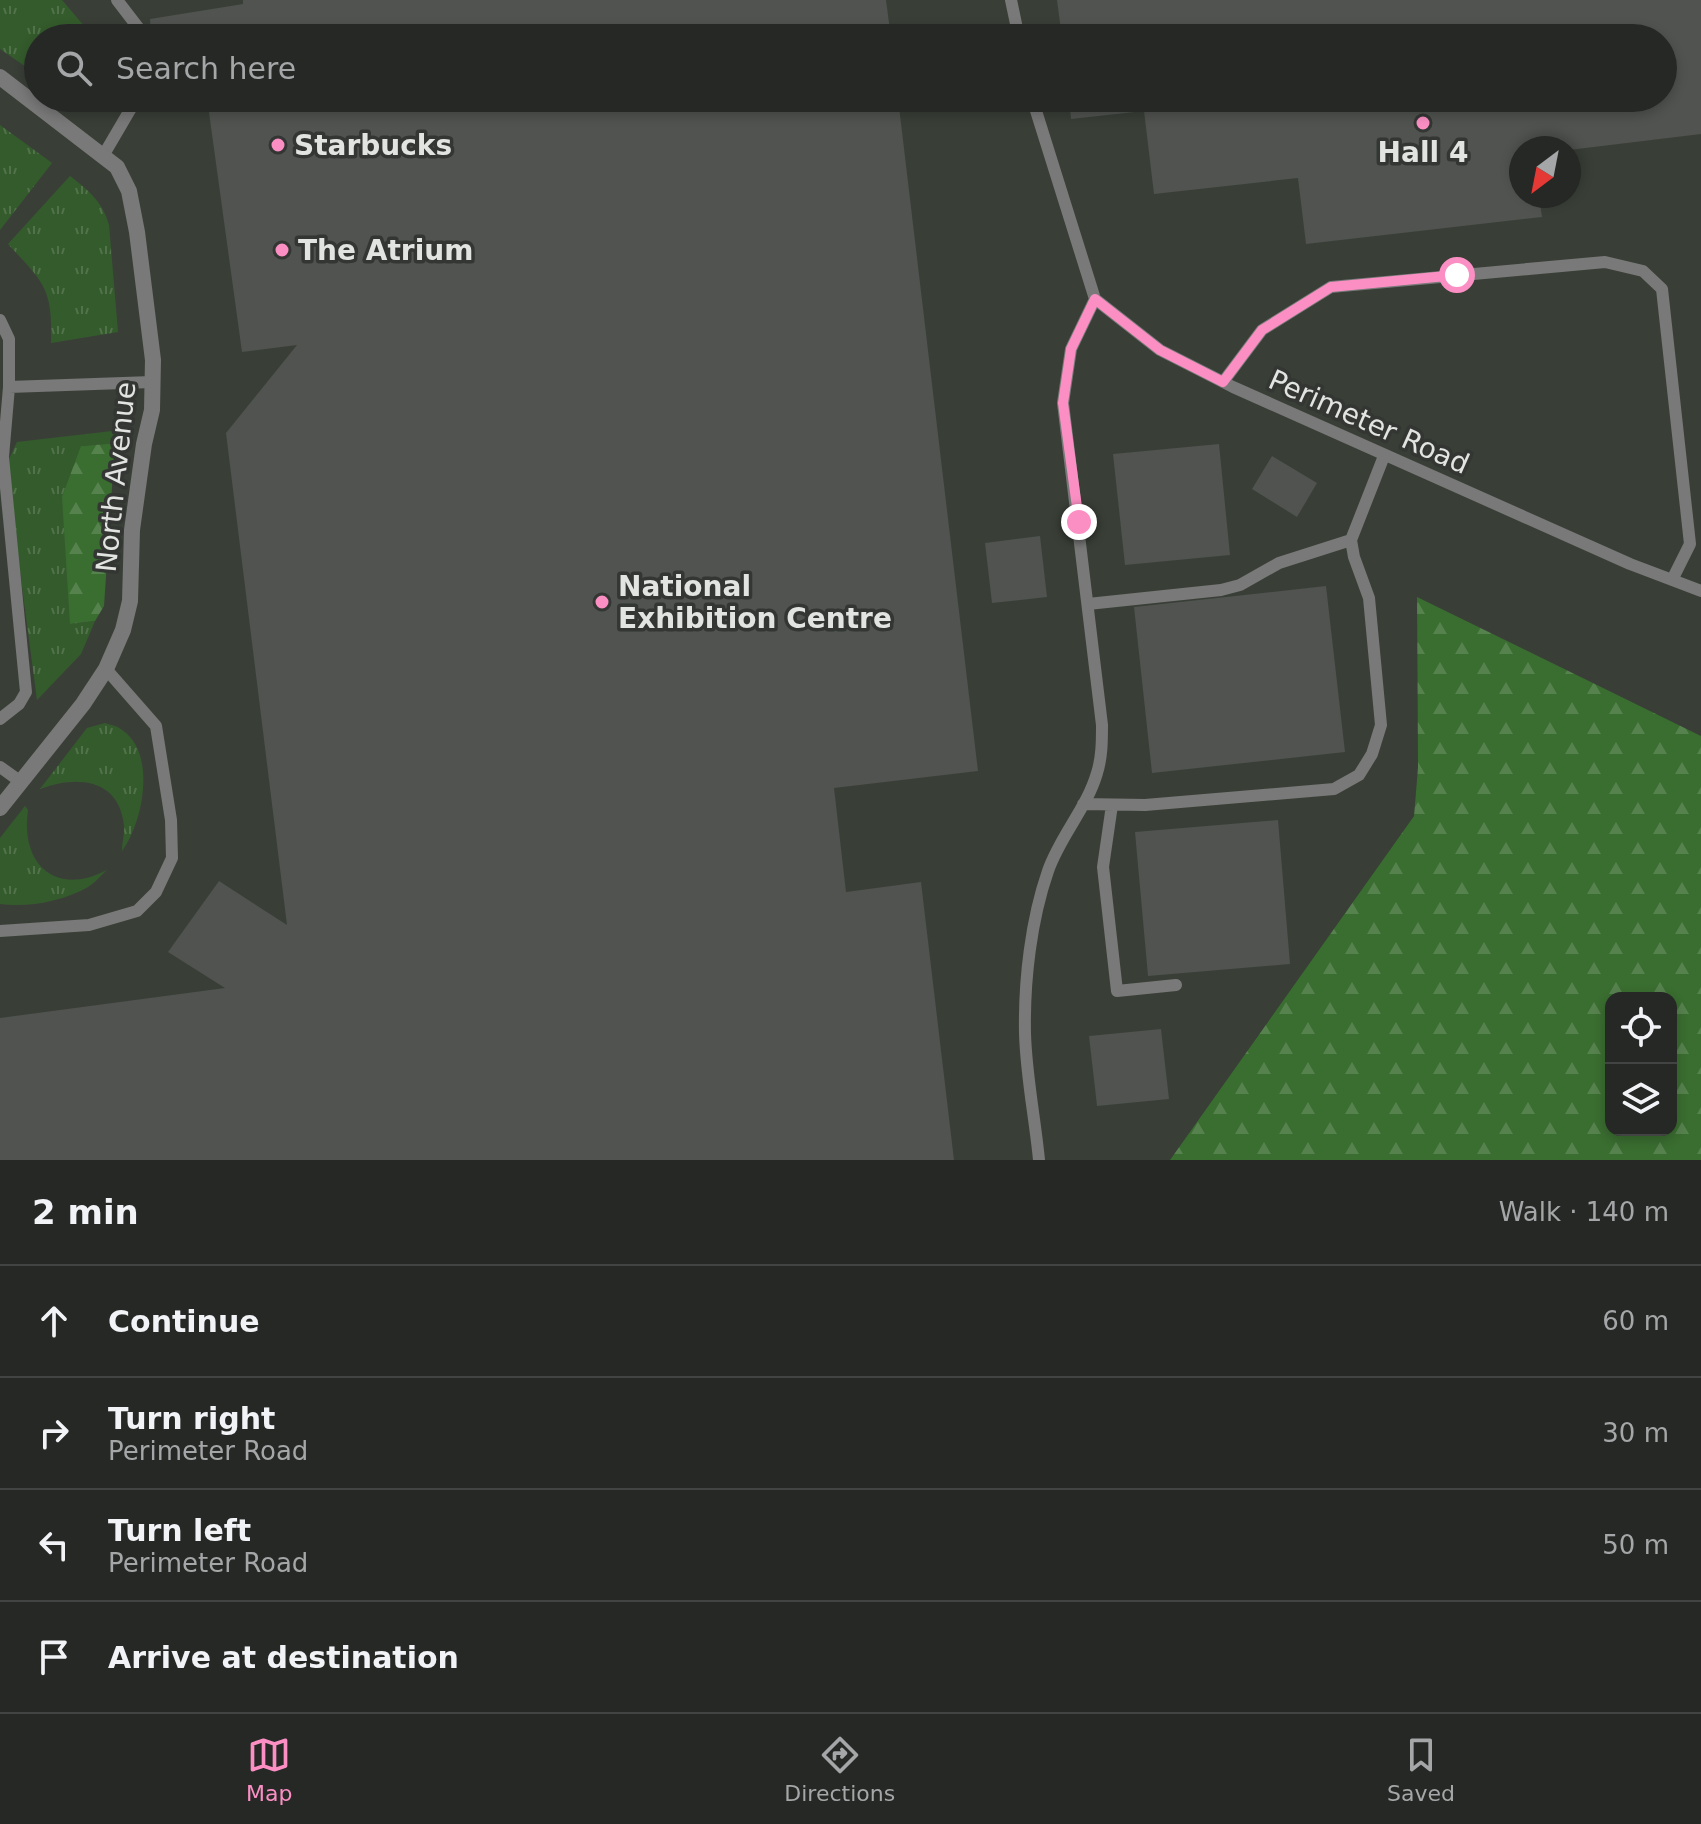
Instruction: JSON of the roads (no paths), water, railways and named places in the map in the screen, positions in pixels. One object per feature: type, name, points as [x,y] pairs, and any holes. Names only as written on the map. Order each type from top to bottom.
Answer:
[{"type":"street","name":"North Avenue","points":[[0,77],[24,95]]},
{"type":"street","name":"North Avenue","points":[[0,808],[83,704],[106,669],[123,630],[130,601],[132,530],[152,410],[153,360],[129,191],[117,167],[46,112]]},
{"type":"lane","points":[[117,0],[135,24]]},
{"type":"lane","points":[[1011,0],[1016,24]]},
{"type":"lane","points":[[103,156],[129,112]]},
{"type":"lane","points":[[1036,112],[1095,299],[1071,349],[1063,403],[1102,725],[1102,749],[1097,774],[1064,834],[1048,871],[1036,920],[1026,987],[1025,1035],[1039,1160]]},
{"type":"lane","points":[[1223,382],[1262,330],[1331,287],[1605,262],[1643,271],[1662,289],[1690,544],[1672,580]]},
{"type":"lane","name":"Perimeter Road","points":[[1095,299],[1160,350],[1223,382],[1630,564],[1701,591]]},
{"type":"lane","points":[[0,320],[9,339],[9,387],[3,457],[26,692],[19,704],[0,719]]},
{"type":"lane","points":[[9,387],[152,382]]},
{"type":"lane","points":[[1083,804],[1145,805],[1334,789],[1359,775],[1372,754],[1381,725],[1369,598],[1351,540],[1384,456]]},
{"type":"lane","points":[[1088,604],[1221,590],[1240,585],[1279,563],[1351,540]]},
{"type":"lane","points":[[0,931],[89,925],[137,911],[156,892],[172,858],[171,820],[156,726],[106,669]]},
{"type":"lane","points":[[0,767],[21,782]]},
{"type":"lane","points":[[1112,805],[1103,867],[1117,991],[1176,985]]},
{"type":"place","name":"Hall 4","points":[[1423,123]]},
{"type":"place","name":"Starbucks","points":[[278,145]]},
{"type":"place","name":"The Atrium","points":[[282,250]]},
{"type":"place","name":"National Exhibition Centre","points":[[602,602]]}]
